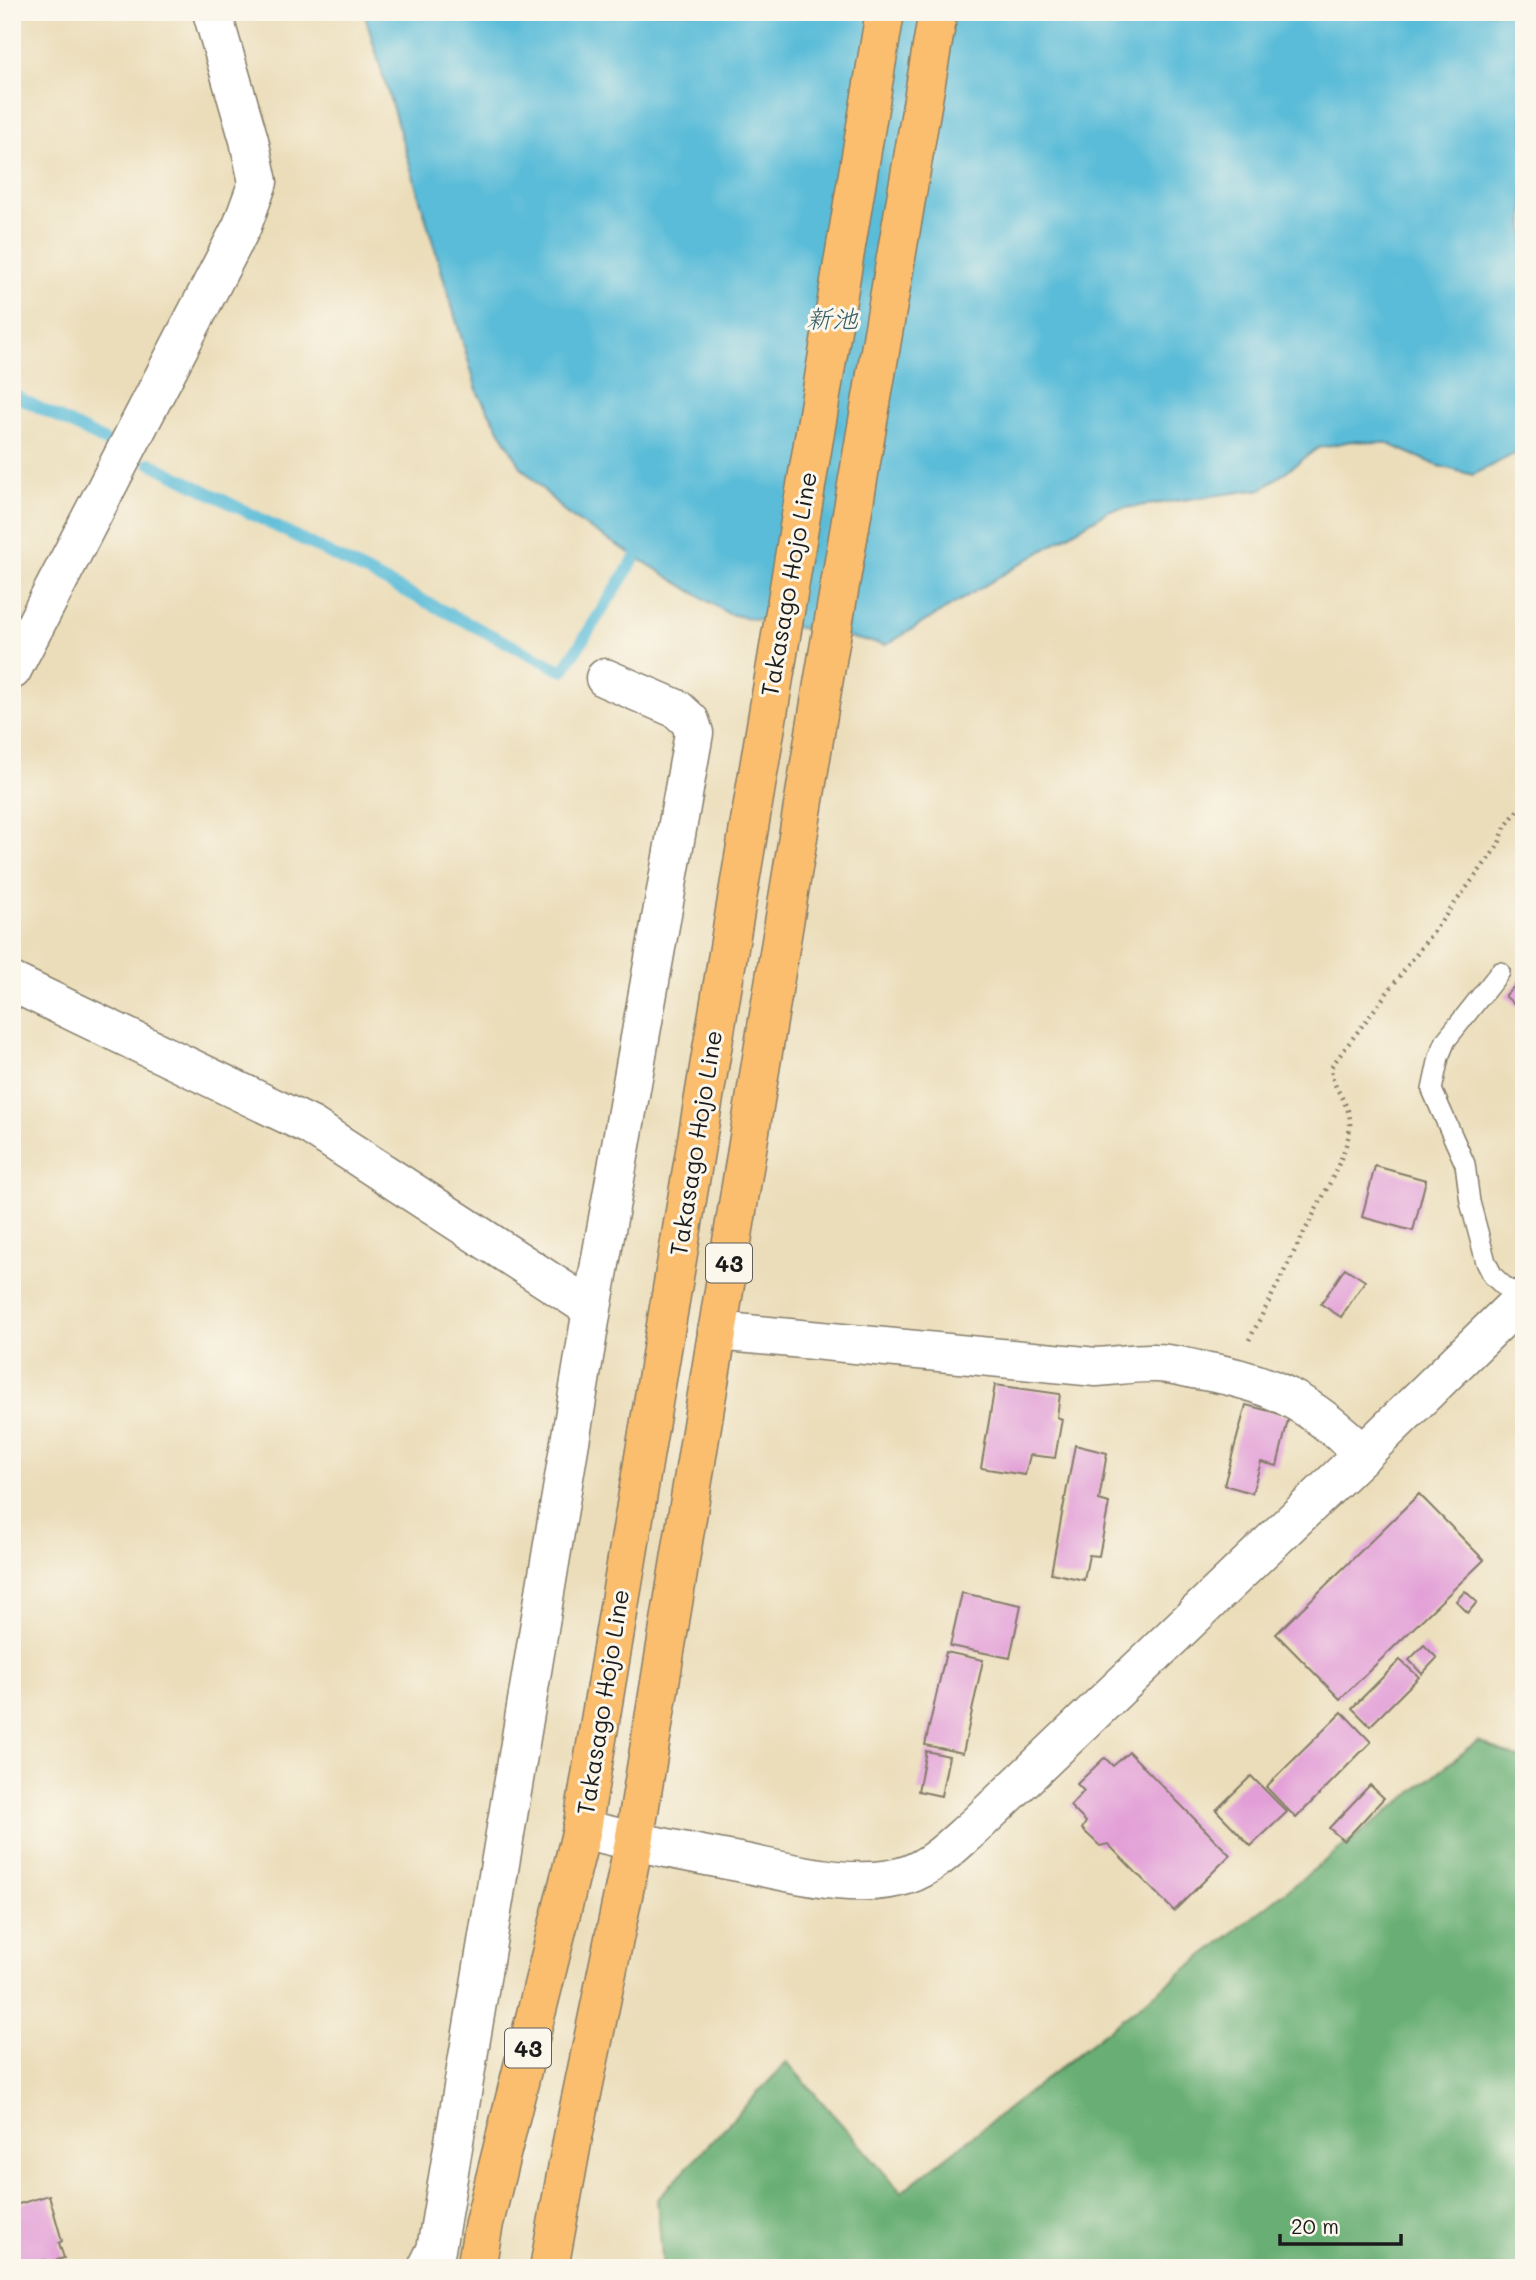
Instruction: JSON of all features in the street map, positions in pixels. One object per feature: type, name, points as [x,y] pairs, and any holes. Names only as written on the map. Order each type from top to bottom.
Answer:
[{"type":"main road","name":"Takasago Hojo Line","points":[[476,2268],[484,2223],[582,1829],[885,12]]},
{"type":"main road","name":"43","points":[[549,2268],[575,2123],[634,1842],[823,684],[938,12]]},
{"type":"street","points":[[12,670],[242,226],[258,182],[249,140],[212,12]]},
{"type":"street","points":[[427,2268],[436,2250],[592,1309],[694,733],[690,721],[677,709],[605,678]]},
{"type":"street","points":[[12,982],[311,1126],[592,1309]]},
{"type":"street","points":[[582,1829],[634,1842],[842,1880],[887,1880],[929,1865],[976,1825],[1522,1299]]},
{"type":"street","points":[[718,1331],[1096,1367],[1156,1363],[1232,1375],[1274,1390],[1308,1407],[1338,1429],[1363,1454]]},
{"type":"lane","points":[[1500,972],[1446,1040],[1436,1065],[1432,1090],[1465,1164],[1470,1202],[1486,1262],[1493,1276],[1522,1299]]},
{"type":"path","points":[[1232,1375],[1348,1140],[1350,1122],[1346,1106],[1331,1078],[1331,1067],[1498,846],[1505,827],[1524,802]]},
{"type":"green space","points":[[1478,1741],[1524,1761],[1524,2268],[663,2268],[657,2199],[787,2062],[901,2192]]},
{"type":"water","name":"新池","points":[[364,12],[1524,12],[1524,449],[1473,475],[1439,466],[1386,443],[1351,441],[1318,448],[1262,489],[1110,510],[886,645],[729,614],[568,515],[521,467],[478,393]]},
{"type":"building","points":[[1524,976],[1524,1007],[1520,1009],[1505,996]]},
{"type":"building","points":[[1375,1166],[1426,1180],[1413,1231],[1362,1217]]},
{"type":"building","points":[[1345,1268],[1365,1281],[1341,1317],[1321,1304]]},
{"type":"building","points":[[995,1385],[1060,1394],[1057,1417],[1062,1419],[1055,1458],[1030,1455],[1025,1475],[981,1468]]},
{"type":"building","points":[[1246,1405],[1289,1416],[1277,1466],[1261,1462],[1252,1493],[1224,1485]]},
{"type":"building","points":[[1075,1445],[1107,1453],[1099,1500],[1109,1503],[1099,1556],[1089,1555],[1084,1580],[1051,1573]]},
{"type":"building","points":[[1419,1494],[1484,1560],[1340,1699],[1276,1634]]},
{"type":"building","points":[[1465,1591],[1477,1602],[1468,1613],[1456,1601]]},
{"type":"building","points":[[962,1593],[1021,1605],[1010,1658],[950,1646]]},
{"type":"building","points":[[1424,1645],[1437,1658],[1422,1674],[1409,1660]]},
{"type":"building","points":[[946,1652],[983,1660],[963,1753],[925,1745]]},
{"type":"building","points":[[1400,1660],[1419,1677],[1370,1726],[1352,1708]]},
{"type":"building","points":[[1342,1712],[1371,1742],[1296,1818],[1266,1787]]},
{"type":"building","points":[[926,1751],[949,1756],[941,1796],[918,1791]]},
{"type":"building","points":[[1129,1752],[1230,1855],[1174,1911],[1108,1844],[1100,1846],[1082,1829],[1086,1822],[1070,1806],[1084,1791],[1077,1784],[1103,1759],[1113,1766]]},
{"type":"building","points":[[1251,1776],[1287,1812],[1251,1846],[1216,1810]]},
{"type":"building","points":[[1370,1785],[1384,1798],[1344,1841],[1329,1828]]},
{"type":"building","points":[[49,2195],[64,2258],[17,2268],[12,2250],[12,2206]]},
{"type":"waterway","points":[[12,394],[109,443]]},
{"type":"waterway","points":[[150,463],[563,671],[635,558]]}]
